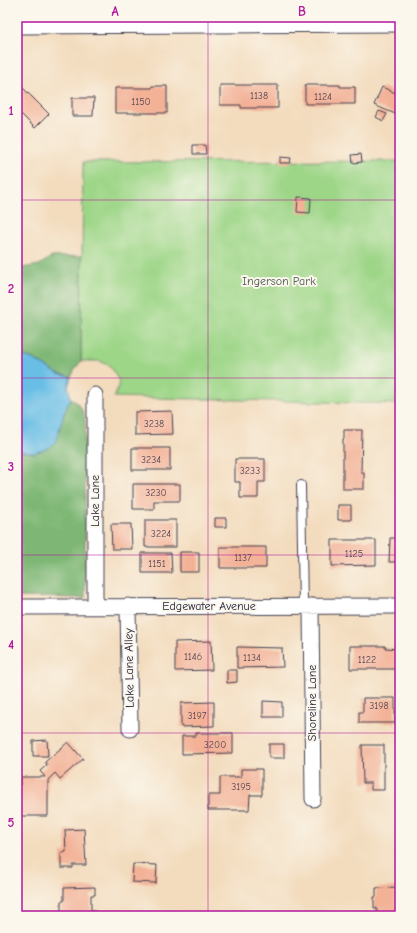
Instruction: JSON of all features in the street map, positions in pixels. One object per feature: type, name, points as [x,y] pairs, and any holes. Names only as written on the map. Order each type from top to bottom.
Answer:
[{"type":"street","points":[[17,26],[400,24]]},
{"type":"street","name":"Lake Lane","points":[[95,395],[95,606]]},
{"type":"street","name":"Lake Lane Alley","points":[[128,606],[130,729]]},
{"type":"street","name":"Shoreline Lane","points":[[307,606],[313,799]]},
{"type":"street","name":"Edgewater Avenue","points":[[17,607],[400,606]]},
{"type":"lane","name":"Shoreline Lane","points":[[301,485],[307,606]]},
{"type":"green space","name":"Ingerson Park","points":[[400,161],[400,404],[114,397],[119,381],[110,366],[100,361],[81,361],[83,162]]},
{"type":"green space","points":[[82,256],[81,361],[71,377],[58,374],[33,359],[17,354],[17,269],[39,265],[52,257]]},
{"type":"green space","points":[[71,398],[80,407],[85,419],[85,598],[17,597],[17,451],[34,453],[49,448],[56,441],[64,413]]},
{"type":"water","points":[[17,354],[33,359],[58,374],[71,377],[68,387],[71,398],[64,413],[56,441],[49,448],[34,453],[17,451]]},
{"type":"building","points":[[220,85],[278,85],[278,108],[241,108],[241,105],[220,105]]},
{"type":"building","points":[[305,85],[340,85],[340,87],[355,87],[355,104],[305,104]]},
{"type":"building","points":[[152,86],[167,86],[167,113],[115,113],[115,88],[152,88]]},
{"type":"building","points":[[382,87],[400,95],[400,116],[374,105]]},
{"type":"building","points":[[23,88],[49,114],[35,128],[17,110],[17,94]]},
{"type":"building","points":[[72,98],[94,98],[93,116],[72,116]]},
{"type":"building","points":[[379,111],[387,114],[383,121],[376,117]]},
{"type":"building","points":[[193,145],[205,145],[206,154],[193,154]]},
{"type":"building","points":[[361,154],[362,162],[353,163],[352,155]]},
{"type":"building","points":[[280,157],[291,158],[290,163],[280,163]]},
{"type":"building","points":[[298,197],[311,198],[310,213],[297,212]]},
{"type":"building","points":[[172,411],[173,434],[135,435],[135,412]]},
{"type":"building","points":[[397,428],[400,428],[400,438],[397,438]]},
{"type":"building","points":[[344,430],[362,430],[361,472],[364,472],[364,489],[343,489]]},
{"type":"building","points":[[132,448],[170,448],[170,470],[132,470]]},
{"type":"building","points":[[235,459],[265,459],[265,482],[258,482],[258,498],[240,498],[240,482],[235,482]]},
{"type":"building","points":[[133,484],[180,484],[180,501],[154,501],[154,509],[133,509]]},
{"type":"building","points":[[338,505],[351,505],[351,520],[338,520]]},
{"type":"building","points":[[215,518],[226,518],[226,527],[215,527]]},
{"type":"building","points":[[145,520],[176,520],[176,547],[145,547]]},
{"type":"building","points":[[111,524],[131,524],[132,549],[112,549]]},
{"type":"building","points":[[390,538],[400,538],[400,562],[389,562]]},
{"type":"building","points":[[332,540],[376,540],[376,565],[332,566]]},
{"type":"building","points":[[220,547],[266,547],[266,568],[220,568]]},
{"type":"building","points":[[180,552],[199,552],[199,572],[180,572]]},
{"type":"building","points":[[142,553],[171,553],[172,573],[142,573]]},
{"type":"building","points":[[211,641],[212,670],[175,671],[175,642]]},
{"type":"building","points":[[350,646],[385,646],[385,648],[400,649],[400,669],[350,669]]},
{"type":"building","points":[[237,647],[282,648],[283,667],[237,668]]},
{"type":"building","points":[[227,670],[237,670],[237,682],[227,683]]},
{"type":"building","points":[[363,698],[395,698],[395,723],[359,723],[359,712],[363,712]]},
{"type":"building","points":[[263,701],[282,702],[282,717],[263,717]]},
{"type":"building","points":[[214,702],[214,726],[181,727],[181,703]]},
{"type":"building","points":[[196,733],[233,733],[233,753],[182,754],[182,736],[196,736]]},
{"type":"building","points":[[47,740],[48,756],[33,756],[33,741]]},
{"type":"building","points":[[68,742],[83,759],[60,779],[55,773],[48,780],[48,816],[17,816],[17,784],[21,784],[21,777],[45,777],[40,771],[47,765],[45,762]]},
{"type":"building","points":[[269,744],[284,744],[284,758],[269,758]]},
{"type":"building","points":[[362,745],[384,745],[384,790],[371,790],[371,783],[363,783]]},
{"type":"building","points":[[241,769],[262,769],[262,795],[250,795],[249,810],[208,810],[208,795],[220,795],[220,777],[241,777]]},
{"type":"building","points":[[84,829],[86,865],[73,865],[73,868],[61,868],[61,853],[66,852],[65,830]]},
{"type":"building","points":[[133,864],[157,865],[156,883],[132,882]]},
{"type":"building","points":[[95,887],[95,895],[91,895],[91,910],[94,910],[94,916],[61,916],[61,901],[64,901],[64,888]]},
{"type":"building","points":[[398,887],[399,916],[377,916],[377,908],[374,908],[376,888]]},
{"type":"building","points":[[119,914],[119,916],[96,916],[96,915]]}]
